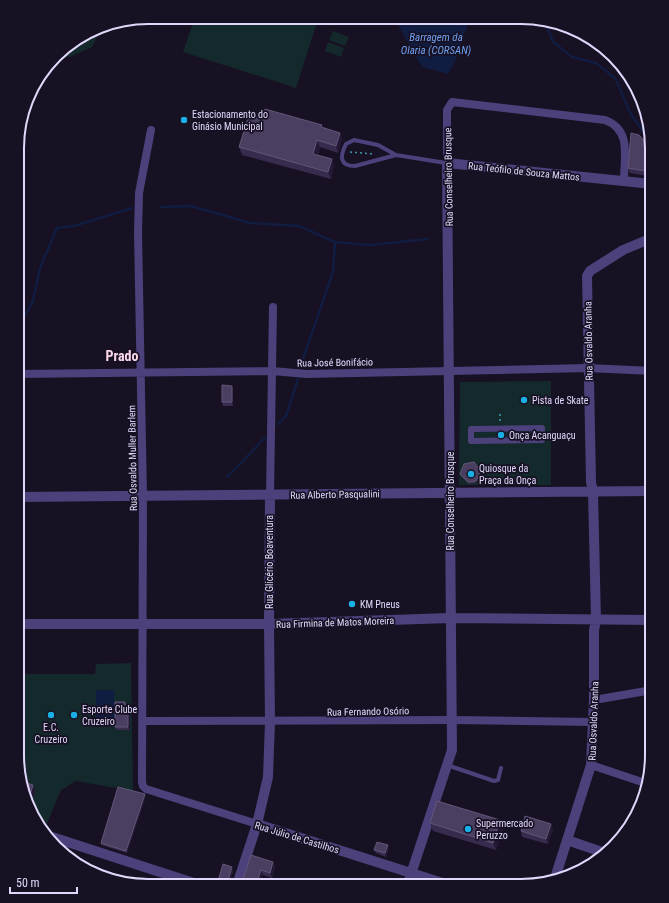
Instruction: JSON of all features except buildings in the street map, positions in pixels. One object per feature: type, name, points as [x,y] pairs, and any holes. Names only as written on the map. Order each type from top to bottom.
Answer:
[{"type":"street","name":"Rua Conselheiro Brusque","points":[[410,879],[452,750],[447,110],[452,102],[605,120],[615,124],[621,131],[625,142],[624,181]]},
{"type":"street","name":"Rua Osvaldo Muller Barlem","points":[[143,786],[143,496],[138,232],[139,193],[151,130]]},
{"type":"street","name":"Rua Teófilo de Souza Mattos","points":[[447,163],[645,183]]},
{"type":"street","name":"Rua Osvaldo Aranha","points":[[557,873],[591,765],[594,722],[587,276],[590,271],[623,250],[645,241]]},
{"type":"street","name":"Rua Glicério Boaventura","points":[[239,879],[257,824],[268,776],[270,722],[268,624],[273,307]]},
{"type":"street","name":"Rua José Bonifácio","points":[[24,374],[272,370],[307,374],[588,368],[645,371]]},
{"type":"street","points":[[494,428],[494,440]]},
{"type":"street","points":[[508,428],[508,440]]},
{"type":"street","points":[[508,428],[542,428],[542,440],[471,441],[470,429],[508,428]]},
{"type":"street","name":"Rua Alberto Pasqualini","points":[[24,497],[450,493],[590,489],[645,491]]},
{"type":"street","name":"Rua Firmina de Matos Moreira","points":[[24,624],[268,624],[450,618],[593,623],[645,620]]},
{"type":"street","points":[[594,700],[645,691]]},
{"type":"street","name":"Rua Fernando Osório","points":[[143,721],[270,722],[452,720],[594,722]]},
{"type":"street","points":[[591,765],[642,782]]},
{"type":"street","name":"Rua Júlio de Castilhos","points":[[143,786],[146,789],[430,879]]},
{"type":"street","points":[[57,838],[182,879]]},
{"type":"street","points":[[567,840],[599,851]]},
{"type":"lane","name":"Rua Teófilo de Souza Mattos","points":[[396,155],[355,166],[348,166],[344,163],[342,152],[346,144],[354,140],[378,146],[396,155],[447,163]]},
{"type":"lane","points":[[447,765],[494,781],[498,780],[502,768]]},
{"type":"path","points":[[342,152],[380,154]]},
{"type":"path","points":[[500,414],[500,424]]},
{"type":"path","points":[[501,478],[501,485]]},
{"type":"green space","points":[[193,24],[316,24],[296,88],[183,52]]},
{"type":"green space","points":[[333,31],[349,37],[345,46],[329,40]]},
{"type":"green space","points":[[98,35],[92,47],[70,57],[64,57],[79,45]]},
{"type":"green space","points":[[328,42],[344,48],[341,57],[325,51]]},
{"type":"green space","points":[[551,381],[551,485],[459,485],[460,382]]},
{"type":"green space","name":"Esporte Clube Cruzeiro","points":[[131,663],[133,791],[76,781],[61,790],[46,825],[37,810],[26,779],[24,755],[24,674],[95,674],[96,664]]},
{"type":"water","name":"Barragem da Olaria (CORSAN)","points":[[397,24],[468,24],[455,62],[448,74],[422,67]]},
{"type":"water","points":[[96,690],[114,690],[114,726],[96,725]]},
{"type":"waterway","points":[[547,27],[553,42],[572,57],[596,63],[615,78],[631,114],[644,133]]},
{"type":"waterway","points":[[161,207],[191,206],[250,223],[299,226],[335,242],[370,245],[428,239]]},
{"type":"waterway","points":[[24,318],[33,301],[40,268],[57,228],[74,226],[132,208]]},
{"type":"waterway","points":[[303,359],[333,272],[335,242]]},
{"type":"waterway","points":[[278,424],[286,416],[298,379]]},
{"type":"waterway","points":[[227,477],[265,438]]},
{"type":"place","name":"Estacionamento do Ginásio Municipal","points":[[184,120]]},
{"type":"place","name":"Pista de Skate","points":[[524,400]]},
{"type":"place","name":"Onça Acanguaçu","points":[[501,435]]},
{"type":"place","name":"Quiosque da Praça da Onça","points":[[471,474]]},
{"type":"place","name":"KM Pneus","points":[[352,604]]},
{"type":"place","name":"E.C. Cruzeiro","points":[[51,715]]},
{"type":"place","name":"Esporte Clube Cruzeiro","points":[[74,715]]},
{"type":"place","name":"Supermercado Peruzzo","points":[[468,829]]},
{"type":"district","name":"Prado","points":[[122,356]]}]
